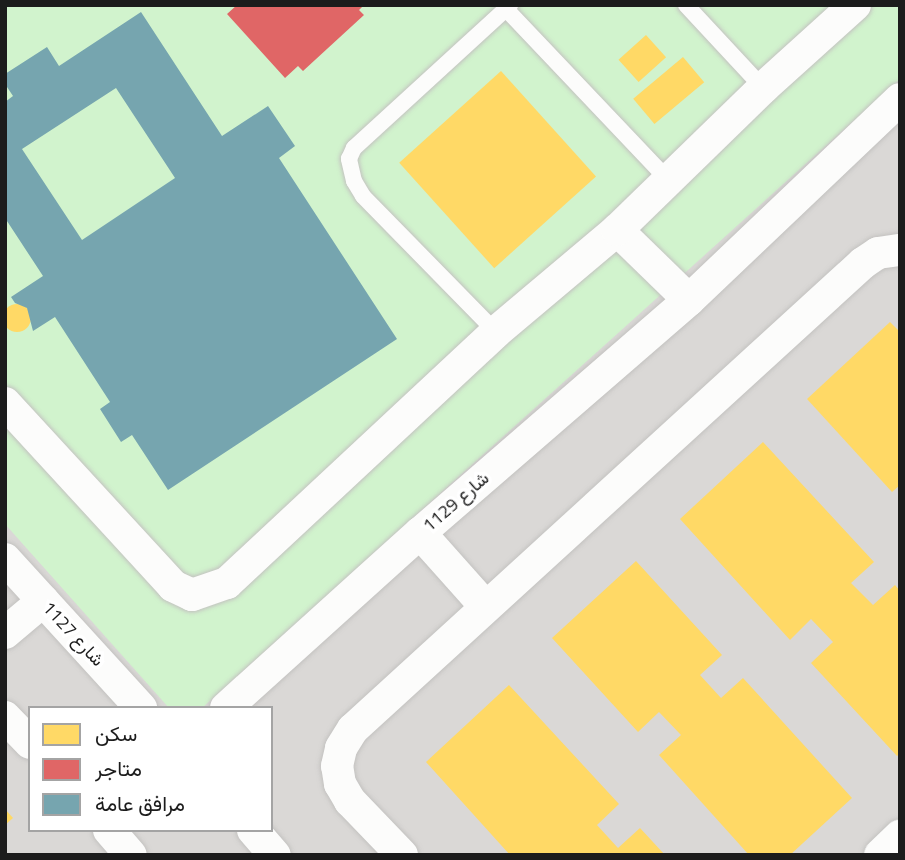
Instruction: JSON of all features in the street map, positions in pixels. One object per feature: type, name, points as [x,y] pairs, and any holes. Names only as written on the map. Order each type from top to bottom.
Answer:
[{"type":"street","points":[[5,403],[173,586],[192,595],[227,583],[496,332],[617,230],[763,88],[855,5]]},
{"type":"street","name":"شارع 1129","points":[[228,706],[421,533],[689,300],[900,99]]},
{"type":"street","points":[[617,230],[689,300]]},
{"type":"street","points":[[402,855],[350,802],[340,784],[337,766],[341,748],[353,729],[863,263],[878,253],[900,250]]},
{"type":"street","points":[[421,533],[486,607]]},
{"type":"street","name":"شارع 1127","points":[[5,559],[139,706]]},
{"type":"street","points":[[5,633],[43,601]]},
{"type":"street","points":[[5,717],[28,741]]},
{"type":"street","points":[[111,832],[131,855]]},
{"type":"street","points":[[255,832],[275,855]]},
{"type":"lane","points":[[686,5],[763,88]]},
{"type":"lane","points":[[496,332],[363,195],[354,181],[349,159],[354,148],[508,7],[668,180]]},
{"type":"shaded area","points":[[5,5],[900,5],[900,855],[5,855]]},
{"type":"green space","points":[[5,5],[900,5],[900,79],[204,706],[167,706],[5,524]]},
{"type":"building: سكن","points":[[646,35],[666,57],[639,82],[619,60]]},
{"type":"building: سكن","points":[[683,57],[704,82],[654,124],[633,99]]},
{"type":"building: سكن","points":[[501,71],[596,177],[494,268],[399,163]]},
{"type":"building: سكن","points":[[17,304],[27,308],[31,318],[27,328],[17,332],[7,328],[3,318],[7,308]]},
{"type":"building: سكن","points":[[890,322],[900,332],[900,485],[892,492],[807,399]]},
{"type":"building: سكن","points":[[763,442],[874,562],[851,583],[873,605],[895,585],[900,591],[900,753],[897,756],[811,663],[833,642],[811,619],[790,640],[680,519]]},
{"type":"building: سكن","points":[[636,561],[722,655],[700,675],[721,698],[743,678],[852,798],[790,855],[749,855],[659,755],[681,735],[659,712],[638,732],[552,638]]},
{"type":"building: سكن","points":[[509,685],[619,804],[597,825],[618,848],[640,828],[665,855],[510,855],[426,762]]},
{"type":"building: سكن","points":[[5,809],[13,818],[5,825]]},
{"type":"building: متاجر","points":[[237,5],[364,5],[359,10],[364,15],[303,71],[298,66],[285,78],[227,14]]},
{"type":"building: مرافق عامة","points":[[141,12],[222,136],[268,106],[295,146],[279,158],[397,339],[168,490],[132,435],[121,442],[100,409],[110,402],[55,317],[33,331],[27,308],[15,303],[11,297],[43,276],[5,218],[5,102],[13,96],[5,84],[5,74],[47,47],[59,66]],"holes":[[[116,88],[175,178],[82,240],[22,149]]]}]
